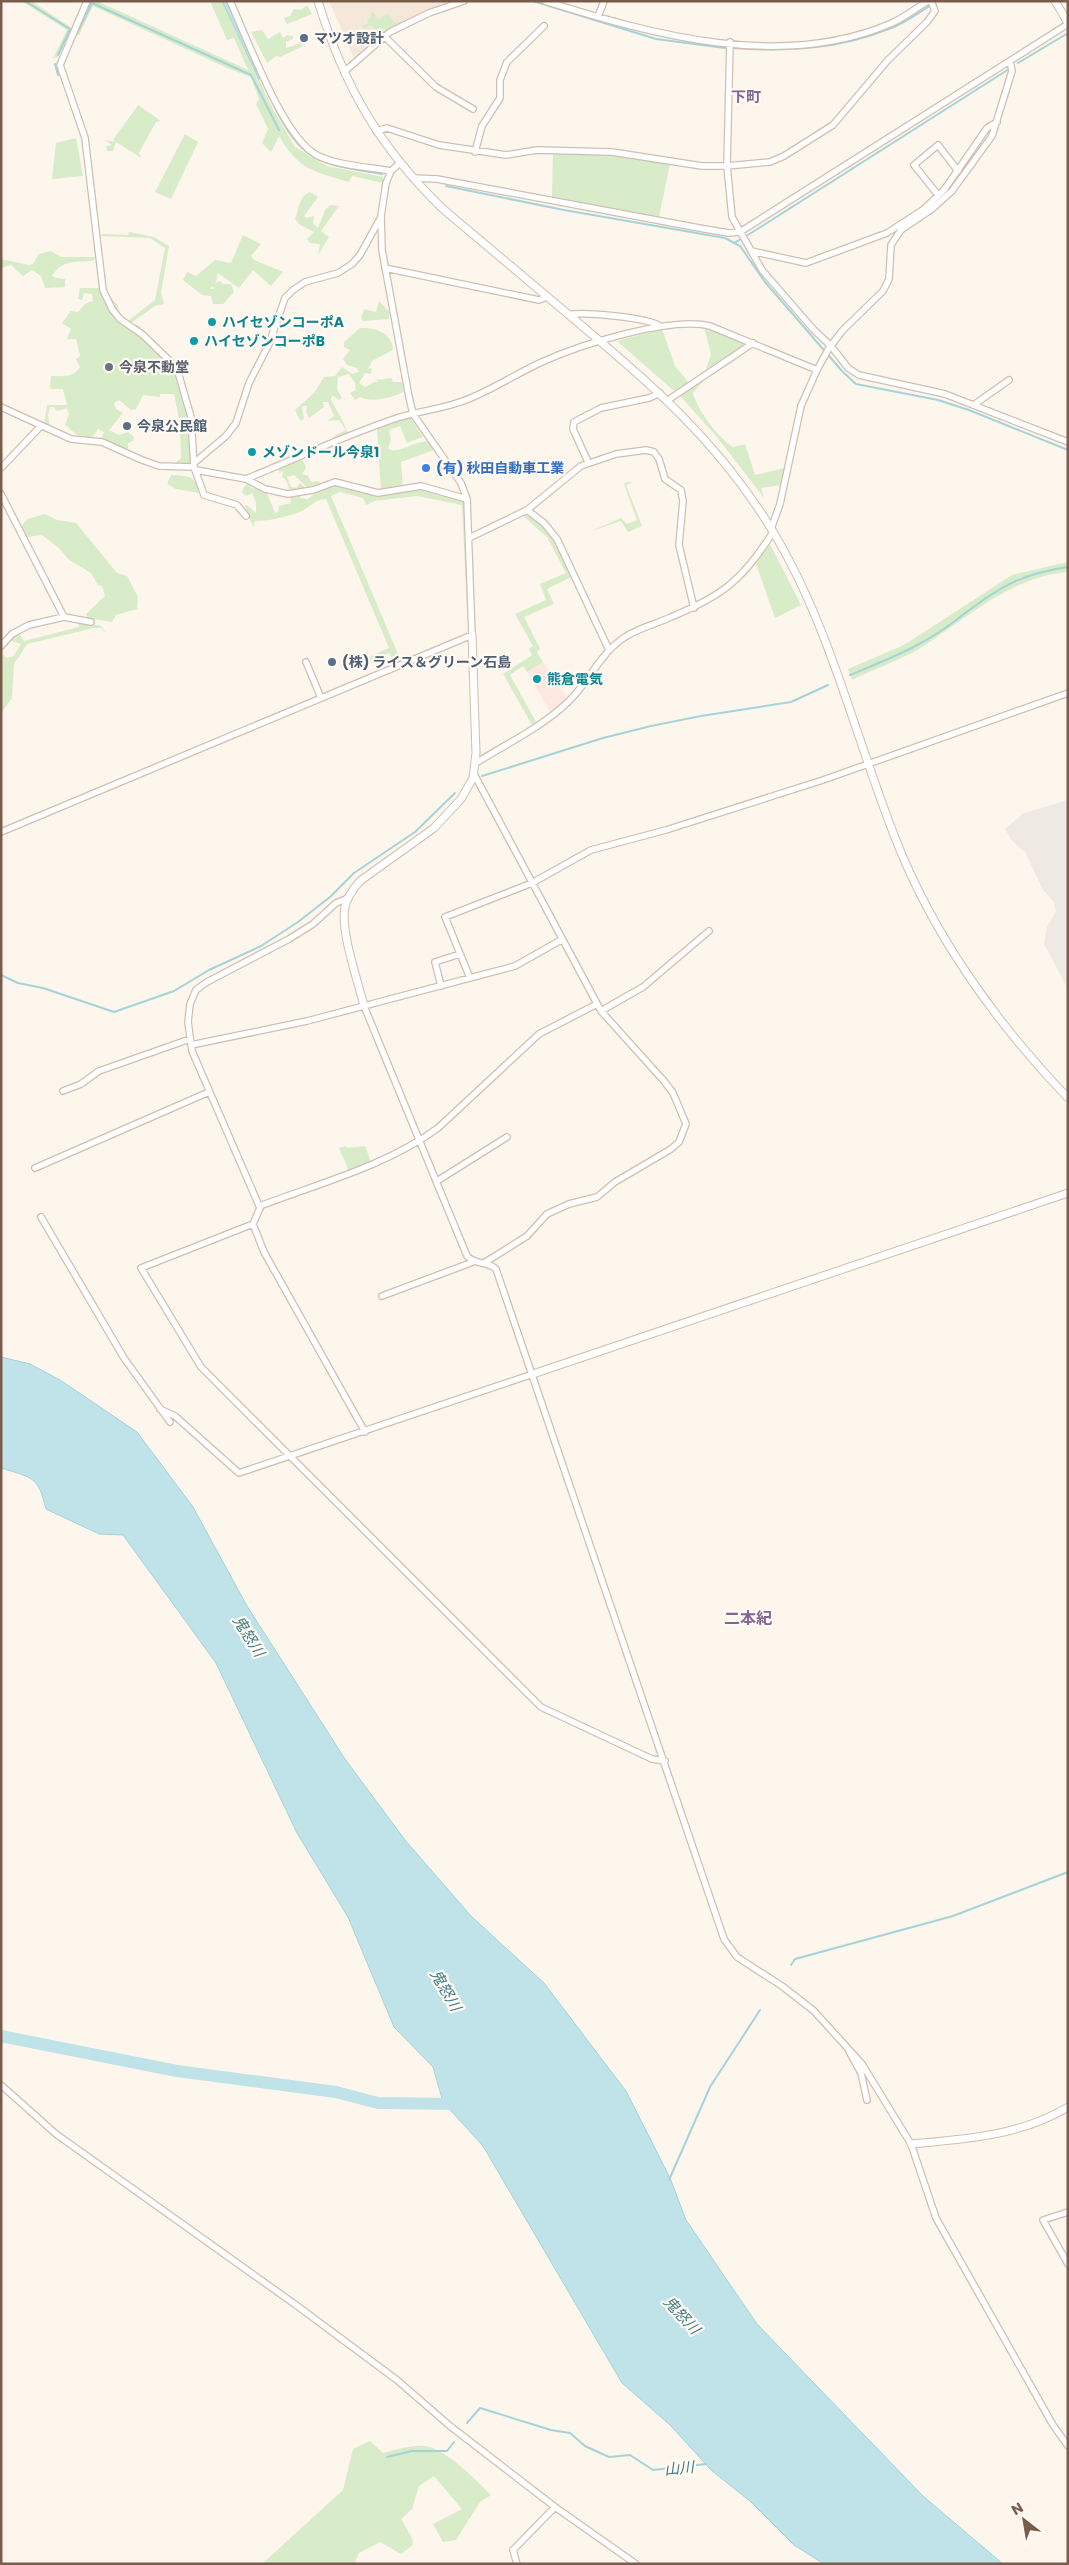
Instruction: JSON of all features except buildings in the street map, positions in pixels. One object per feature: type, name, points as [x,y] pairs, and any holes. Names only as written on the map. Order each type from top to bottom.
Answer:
[{"type":"street","points":[[87,1],[60,65],[84,138],[103,290],[112,309],[120,319],[143,335],[171,362],[178,372],[191,418],[195,466],[205,496],[238,505],[246,516]]},
{"type":"street","points":[[230,1],[284,119],[296,138],[313,153],[329,159],[390,171]]},
{"type":"street","points":[[318,1],[344,72],[357,100],[376,131],[400,164],[443,209],[668,400],[721,458],[772,531],[816,619],[897,843],[941,929],[995,1012],[1042,1070],[1068,1098]]},
{"type":"street","points":[[344,72],[384,36],[429,13],[464,1]]},
{"type":"street","points":[[376,131],[392,129],[425,141],[475,152],[506,155],[545,150],[612,152],[690,165],[727,166],[770,162],[784,156],[833,125],[888,60],[927,22],[935,10],[930,1],[893,22],[826,42],[778,46],[663,34],[546,1]]},
{"type":"street","points":[[598,17],[604,1]]},
{"type":"street","points":[[413,178],[437,180],[729,233],[740,232],[1068,23],[1055,1]]},
{"type":"street","points":[[475,152],[482,126],[500,98],[500,80],[507,62],[544,26]]},
{"type":"street","points":[[384,36],[436,87],[473,109]]},
{"type":"street","points":[[730,42],[727,166],[732,217],[762,270],[848,368],[859,375],[945,394],[976,404],[1068,442]]},
{"type":"street","points":[[476,763],[566,704],[590,677],[609,650],[636,631],[712,599],[741,577],[772,531],[782,496],[802,406],[817,370],[830,347],[883,291],[889,279],[891,245],[902,230],[932,209],[952,191],[992,136],[1012,72],[1010,61]]},
{"type":"street","points":[[751,251],[806,263],[887,233],[924,209],[938,195],[958,171],[986,128],[997,122]]},
{"type":"street","points":[[938,195],[914,164],[938,145],[958,171]]},
{"type":"street","points":[[400,164],[390,171],[386,183],[381,216],[385,268],[413,414],[462,483],[467,500],[476,763],[474,774],[461,799],[434,828],[360,881],[348,898],[344,916],[345,931],[364,1006],[438,1181],[467,1256],[473,1262]]},
{"type":"street","points":[[195,466],[226,436],[236,423],[250,383],[268,344],[285,298],[305,282],[338,273],[352,264],[360,255],[381,216]]},
{"type":"street","points":[[385,268],[539,300],[547,297]]},
{"type":"street","points":[[568,315],[580,312],[653,322],[660,326]]},
{"type":"street","points":[[246,479],[301,454],[413,414],[465,400],[542,362],[601,342],[660,326],[700,323],[817,370]]},
{"type":"street","points":[[668,400],[753,343]]},
{"type":"street","points":[[976,404],[1009,380]]},
{"type":"street","points":[[588,462],[573,429],[574,422],[601,408],[649,398],[660,393]]},
{"type":"street","points":[[1,407],[71,439],[102,442],[159,466],[195,466],[246,479],[264,489],[288,494],[313,490],[335,482],[378,493],[426,487],[467,500]]},
{"type":"street","points":[[1,468],[41,426]]},
{"type":"street","points":[[469,538],[527,510],[588,462],[616,454],[640,450],[651,451],[657,455],[666,479],[681,490],[683,501],[679,545],[694,608]]},
{"type":"street","points":[[1,494],[64,617]]},
{"type":"street","points":[[527,510],[544,523],[557,539],[609,650]]},
{"type":"street","points":[[1,646],[12,634],[24,627],[64,617],[91,622]]},
{"type":"street","points":[[1,832],[472,635]]},
{"type":"street","points":[[306,662],[321,698]]},
{"type":"street","points":[[470,978],[445,917],[532,883],[591,850],[666,830],[867,764],[1068,693]]},
{"type":"street","points":[[474,774],[561,940],[597,1004],[673,1093],[686,1124],[685,1131],[679,1142],[671,1149],[614,1182],[596,1197],[568,1204],[547,1214],[527,1236],[484,1264]]},
{"type":"street","points":[[260,1206],[209,1092],[190,1042],[188,1022],[190,1004],[201,987],[289,939],[318,920],[341,900],[348,898]]},
{"type":"street","points":[[601,1010],[643,987],[709,931]]},
{"type":"street","points":[[63,1091],[82,1084],[99,1071],[190,1042],[274,1029],[515,966],[561,940]]},
{"type":"street","points":[[441,986],[435,962],[460,954]]},
{"type":"street","points":[[597,1004],[539,1034],[438,1128],[421,1141],[378,1162],[260,1206],[252,1224],[141,1268],[202,1367],[541,1707],[652,1759],[665,1761]]},
{"type":"street","points":[[35,1168],[209,1092]]},
{"type":"street","points":[[438,1181],[507,1137]]},
{"type":"street","points":[[160,1409],[174,1416],[239,1473],[1068,1193]]},
{"type":"street","points":[[41,1217],[124,1358],[170,1422]]},
{"type":"street","points":[[252,1224],[264,1252],[365,1432]]},
{"type":"street","points":[[382,1296],[473,1262],[496,1268],[724,1939],[737,1957],[782,1986],[814,2011],[862,2064],[911,2144],[936,2218],[1053,2425],[1068,2446]]},
{"type":"street","points":[[841,2039],[861,2073],[867,2100]]},
{"type":"street","points":[[1,2085],[52,2130],[397,2380],[450,2426],[555,2507],[636,2564]]},
{"type":"street","points":[[911,2144],[974,2139],[1007,2132],[1049,2118],[1068,2107]]},
{"type":"street","points":[[1068,2212],[1042,2220],[1068,2264]]},
{"type":"street","points":[[518,2564],[513,2550],[555,2507]]},
{"type":"shaded area","points":[[329,1],[464,1],[402,26],[356,63]]},
{"type":"shaded area","points":[[543,662],[569,701],[552,715],[527,672]]},
{"type":"shaded area","points":[[1068,800],[1068,989],[1044,944],[1047,927],[1056,911],[1054,902],[1043,890],[1025,852],[1012,841],[1005,829],[1024,813]]},
{"type":"green space","points":[[21,1],[31,1],[72,28],[58,57],[53,58],[67,30]]},
{"type":"green space","points":[[90,1],[97,1],[248,70],[234,38],[227,40],[210,1],[222,1],[273,109],[295,147],[327,166],[383,177],[383,183],[352,176],[349,182],[316,172],[293,156],[279,136],[271,152],[262,143],[268,129],[256,104],[259,99],[251,77],[227,68],[93,6],[79,35],[75,34]]},
{"type":"green space","points":[[307,5],[312,14],[287,24],[284,18],[290,16],[294,9],[301,10]]},
{"type":"green space","points":[[371,12],[373,12],[378,20],[388,13],[394,22],[407,21],[371,45],[358,44],[372,42],[377,37],[373,35],[376,33],[371,25],[364,29],[362,26],[368,23],[367,19],[371,17]]},
{"type":"green space","points":[[262,30],[268,39],[280,32],[283,38],[287,35],[293,36],[293,39],[286,42],[286,48],[301,43],[303,46],[280,57],[276,56],[267,63],[251,32]]},
{"type":"green space","points":[[138,105],[161,121],[156,122],[139,153],[141,158],[116,142],[113,151],[107,151],[106,146],[112,145],[105,140],[115,142],[113,140]]},
{"type":"green space","points":[[185,134],[198,142],[171,199],[155,192]]},
{"type":"green space","points":[[76,138],[83,176],[52,179],[56,143]]},
{"type":"green space","points":[[553,152],[614,154],[670,164],[659,217],[552,197]]},
{"type":"green space","points":[[310,192],[318,197],[304,216],[307,218],[314,216],[313,223],[318,228],[325,210],[330,205],[339,206],[321,231],[329,237],[318,255],[320,244],[310,243],[307,239],[314,232],[300,225],[295,219],[301,200]]},
{"type":"green space","points":[[129,232],[154,237],[169,246],[161,293],[164,304],[155,306],[131,323],[140,326],[149,338],[148,342],[173,367],[179,377],[188,414],[191,465],[173,465],[181,458],[180,424],[174,394],[160,394],[160,397],[143,395],[136,409],[131,410],[119,400],[114,403],[116,409],[123,413],[109,430],[119,435],[128,432],[134,437],[133,441],[128,443],[128,448],[121,451],[101,439],[104,432],[98,429],[91,439],[76,435],[65,425],[69,414],[67,408],[57,411],[54,407],[50,407],[48,416],[50,426],[44,425],[47,405],[67,405],[63,389],[50,389],[51,376],[71,375],[80,367],[76,359],[80,356],[76,339],[67,339],[71,329],[62,323],[71,311],[78,312],[86,303],[93,301],[92,294],[84,293],[82,300],[78,299],[80,288],[100,288],[117,304],[121,317],[128,321],[155,300],[165,248],[150,238],[100,236],[102,234],[128,235]]},
{"type":"green space","points":[[243,235],[261,244],[251,256],[254,260],[283,272],[271,286],[253,270],[239,288],[218,273],[214,284],[220,281],[223,284],[231,284],[234,292],[223,304],[213,304],[211,296],[202,295],[183,280],[187,272],[196,276],[215,260],[231,263]]},
{"type":"green space","points":[[51,251],[61,257],[97,257],[92,261],[69,263],[60,267],[52,276],[65,279],[65,287],[45,288],[41,276],[32,270],[23,276],[11,265],[1,268],[1,259],[29,265],[33,264],[39,254]]},
{"type":"green space","points":[[379,301],[389,311],[389,319],[363,321],[361,318],[364,309],[376,312]]},
{"type":"green space","points":[[704,327],[746,343],[746,345],[739,353],[706,369],[711,354]]},
{"type":"green space","points":[[360,328],[377,330],[387,335],[393,350],[372,361],[368,369],[372,368],[371,374],[365,373],[359,383],[365,387],[374,382],[379,382],[375,380],[391,378],[393,382],[402,382],[404,391],[382,399],[370,400],[360,397],[355,400],[350,393],[356,390],[355,383],[349,374],[338,377],[337,389],[342,398],[339,400],[332,395],[331,400],[348,433],[335,439],[332,437],[346,430],[339,420],[327,421],[334,416],[328,402],[323,402],[324,407],[309,418],[306,411],[307,406],[302,406],[304,419],[300,421],[295,410],[314,393],[324,377],[335,376],[342,367],[352,374],[359,372],[357,368],[347,365],[343,359],[350,350],[344,347],[344,342]]},
{"type":"green space","points":[[662,329],[675,366],[689,383],[674,391],[617,341]]},
{"type":"green space","points":[[743,356],[705,379],[693,393],[703,415],[727,443],[733,447],[745,444],[755,475],[785,468],[782,485],[761,488],[764,498],[717,437],[679,395],[707,374]]},
{"type":"green space","points":[[409,416],[423,437],[407,443],[400,426],[389,430],[391,439],[388,449],[398,450],[419,443],[429,442],[434,450],[401,462],[403,488],[381,491],[377,429]]},
{"type":"green space","points":[[301,456],[306,468],[302,474],[308,476],[311,482],[319,481],[320,484],[308,488],[294,475],[287,477],[291,487],[296,488],[300,483],[305,487],[304,489],[290,491],[286,480],[282,477],[283,471],[279,473],[279,470],[274,469]]},
{"type":"green space","points":[[171,475],[190,478],[196,483],[199,493],[176,489],[167,484]]},
{"type":"green space","points":[[633,482],[626,485],[642,526],[628,532],[621,521],[591,531],[621,518],[627,524],[637,520],[624,484]]},
{"type":"green space","points":[[336,483],[371,493],[423,489],[465,501],[468,631],[462,505],[417,496],[375,501],[366,505],[363,498],[340,492],[331,496],[401,661],[395,663],[389,653],[361,665],[362,660],[389,648],[326,499],[319,500],[302,511],[290,515],[255,521],[253,527],[245,506],[247,505],[256,513],[256,502],[252,493],[247,496],[242,493],[244,486],[248,484],[253,489],[255,487],[272,492],[267,493],[275,513],[278,512],[279,506],[291,503],[290,497],[299,494],[301,498],[308,499],[319,490]]},
{"type":"green space","points":[[527,512],[552,535],[573,576],[547,589],[554,604],[524,617],[540,649],[537,652],[543,662],[527,672],[523,666],[510,675],[536,722],[532,725],[503,674],[532,655],[529,649],[533,646],[515,614],[546,600],[540,584],[566,573],[547,537],[522,515]]},
{"type":"green space","points":[[45,514],[57,520],[76,523],[117,573],[127,576],[138,597],[137,609],[116,615],[112,622],[88,618],[86,614],[105,596],[102,586],[98,585],[91,573],[68,559],[60,549],[42,535],[27,537],[20,528],[27,519]]},
{"type":"green space","points":[[770,544],[801,605],[775,618],[756,564]]},
{"type":"green space","points":[[1068,562],[1068,572],[1026,582],[1007,591],[989,601],[919,649],[852,680],[848,669],[904,645],[1012,575]]},
{"type":"green space","points":[[78,621],[101,626],[107,634],[101,628],[94,628],[27,644],[14,664],[12,698],[1,713],[1,654],[7,658],[14,656],[21,644],[11,641],[1,653],[6,642],[19,633],[24,641],[79,627]]},
{"type":"green space","points":[[346,1146],[347,1148],[365,1146],[371,1162],[349,1171],[339,1148]]},
{"type":"green space","points":[[370,2441],[383,2453],[414,2446],[433,2448],[460,2466],[491,2495],[480,2502],[456,2540],[443,2542],[433,2524],[462,2509],[434,2476],[419,2486],[412,2509],[401,2519],[412,2538],[413,2545],[401,2554],[380,2542],[359,2553],[354,2564],[262,2564],[343,2490],[353,2449]]},
{"type":"water","points":[[222,1],[227,1],[263,78],[259,79]]},
{"type":"water","name":"鬼怒川","points":[[1,1357],[30,1364],[60,1380],[137,1432],[193,1507],[247,1606],[345,1759],[405,1840],[471,1916],[544,1983],[626,2091],[670,2178],[686,2220],[757,2324],[923,2496],[1003,2564],[824,2564],[794,2545],[751,2502],[711,2470],[670,2425],[622,2383],[483,2146],[443,2102],[433,2067],[394,2027],[348,1917],[297,1833],[216,1663],[123,1535],[99,1534],[46,1509],[37,1484],[27,1477],[1,1468]]},
{"type":"waterway","points":[[25,1],[70,29],[58,55]]},
{"type":"waterway","points":[[533,1],[656,39],[725,48]]},
{"type":"waterway","points":[[77,33],[92,3],[251,75],[279,130]]},
{"type":"waterway","points":[[733,48],[794,49],[853,41],[896,26],[931,5]]},
{"type":"waterway","points":[[1018,63],[1068,33]]},
{"type":"waterway","points":[[55,64],[58,75]]},
{"type":"waterway","points":[[748,235],[1009,69]]},
{"type":"waterway","points":[[274,105],[294,139],[316,158],[344,167],[382,174]]},
{"type":"waterway","points":[[446,186],[564,210],[725,238],[740,246],[765,282],[842,371],[856,384],[938,400],[969,410],[1068,450]]},
{"type":"waterway","points":[[734,243],[741,239]]},
{"type":"waterway","points":[[850,675],[905,651],[931,637],[983,600],[1008,585],[1035,574],[1068,567]]},
{"type":"waterway","points":[[482,776],[603,738],[651,726],[791,702],[828,685]]},
{"type":"waterway","points":[[1,975],[18,983],[43,988],[114,1012],[174,991],[209,970],[261,946],[298,922],[330,897],[354,873],[415,832],[455,793]]},
{"type":"waterway","points":[[791,1965],[795,1959],[953,1916],[1068,1872]]},
{"type":"waterway","points":[[669,2180],[710,2087],[760,2010]]},
{"type":"waterway","points":[[1,2036],[177,2071],[336,2092],[378,2103],[460,2104]]},
{"type":"waterway","name":"山川","points":[[467,2423],[480,2408],[551,2430],[570,2433],[585,2446],[609,2457],[630,2455],[653,2470],[706,2464]]},
{"type":"waterway","name":"山川","points":[[387,2457],[412,2451],[447,2451],[454,2442]]},
{"type":"place","name":"マツオ設計","points":[[304,38]]},
{"type":"place","name":"ハイセゾンコーポA","points":[[212,322]]},
{"type":"place","name":"ハイセゾンコーポB","points":[[194,341]]},
{"type":"place","name":"今泉不動堂","points":[[109,367]]},
{"type":"place","name":"今泉公民館","points":[[127,426]]},
{"type":"place","name":"メゾンドール今泉1","points":[[252,452]]},
{"type":"place","name":"(有) 秋田自動車工業","points":[[426,468]]},
{"type":"place","name":"(株) ライス＆グリーン石島","points":[[332,662]]},
{"type":"place","name":"熊倉電気","points":[[537,679]]},
{"type":"district","name":"下町","points":[[746,96]]},
{"type":"district","name":"二本紀","points":[[748,1618]]}]
